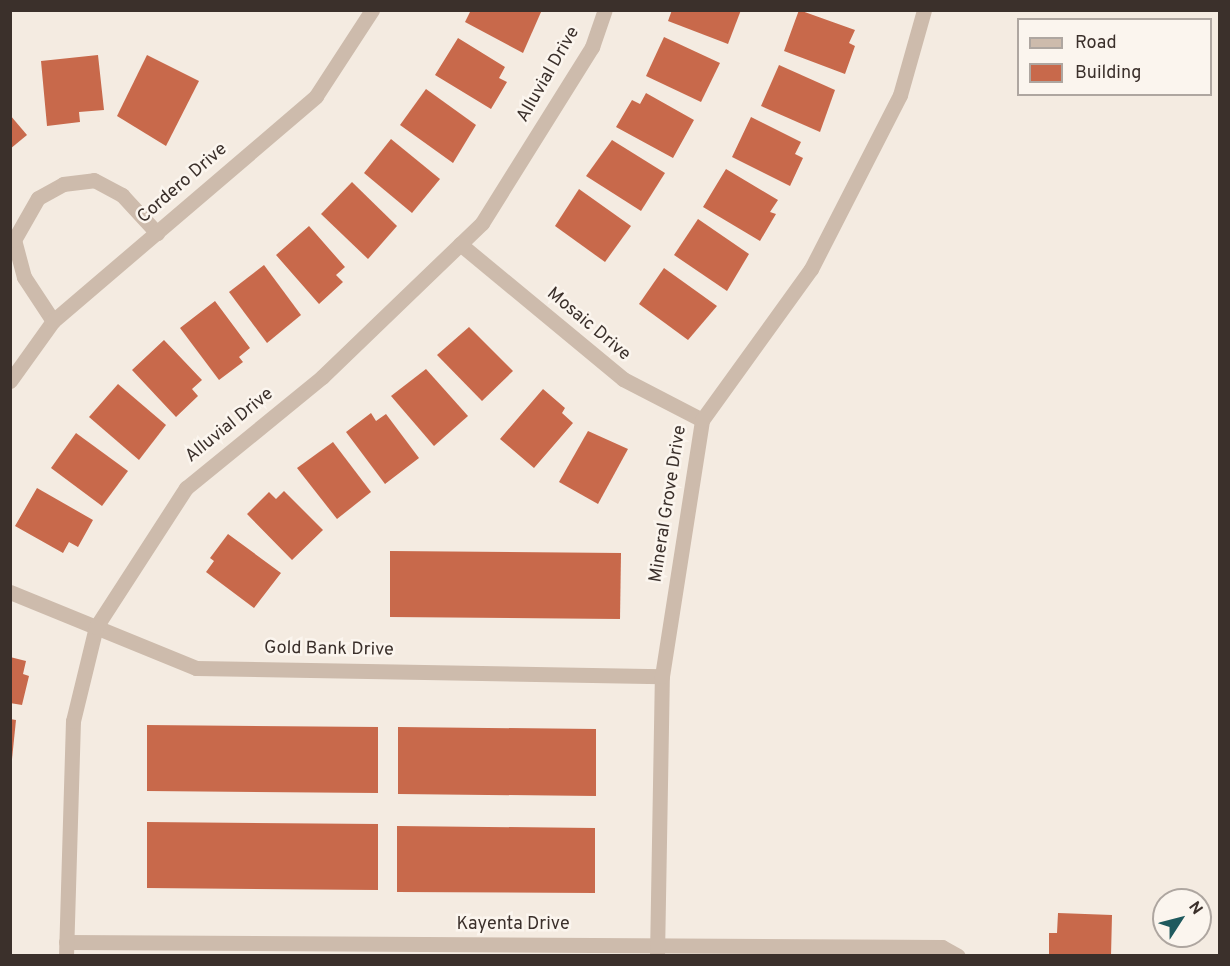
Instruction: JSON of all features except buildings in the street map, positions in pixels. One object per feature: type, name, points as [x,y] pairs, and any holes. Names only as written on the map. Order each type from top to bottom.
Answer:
[{"type":"street","name":"Cordero Drive","points":[[10,381],[53,321],[316,96],[372,10]]},
{"type":"street","name":"Alluvial Drive","points":[[66,949],[72,721],[96,627],[186,488],[322,377],[482,223],[592,47],[605,10]]},
{"type":"street","name":"Mineral Grove Drive","points":[[657,951],[662,676],[702,420],[811,269],[900,95],[924,10]]},
{"type":"street","points":[[53,321],[24,277],[14,240],[38,198],[63,184],[94,180],[122,195],[157,233]]},
{"type":"street","name":"Mosaic Drive","points":[[460,244],[623,379],[702,420]]},
{"type":"street","name":"Gold Bank Drive","points":[[10,592],[196,668],[662,676]]},
{"type":"street","name":"Kayenta Drive","points":[[66,949],[657,951],[942,947],[958,956]]}]
